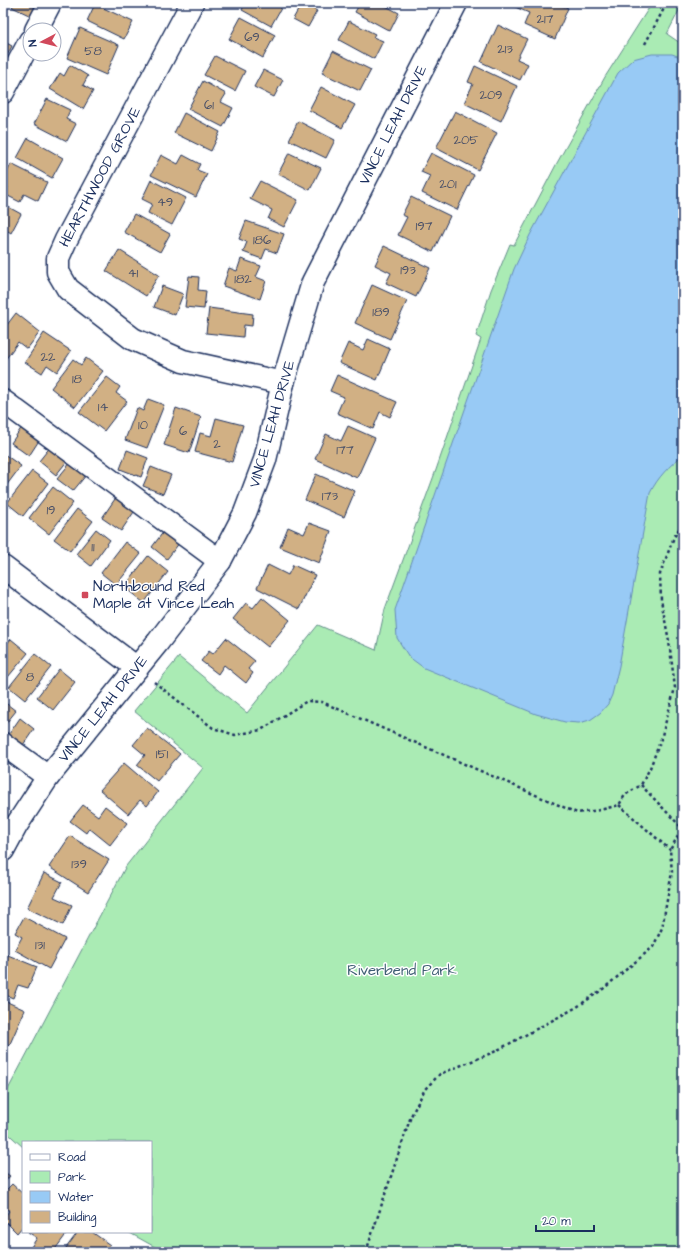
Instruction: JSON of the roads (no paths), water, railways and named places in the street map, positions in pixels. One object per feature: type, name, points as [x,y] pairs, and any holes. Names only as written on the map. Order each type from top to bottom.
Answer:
[{"type":"street","points":[[40,22],[50,3]]},
{"type":"street","name":"HEARTHWOOD GROVE","points":[[192,3],[66,240],[58,258],[58,272],[68,289],[134,339],[183,361],[284,383]]},
{"type":"street","name":"VINCE LEAH DRIVE","points":[[3,850],[16,826],[48,777],[137,668],[220,561],[245,513],[265,460],[284,383],[313,282],[456,3]]},
{"type":"street","points":[[3,92],[22,56]]},
{"type":"street","points":[[3,401],[220,561]]},
{"type":"street","points":[[3,567],[137,668]]},
{"type":"street","points":[[3,744],[48,777]]},
{"type":"water","points":[[652,54],[672,54],[683,58],[683,455],[664,472],[650,493],[619,666],[612,695],[608,704],[600,713],[590,720],[579,723],[565,722],[536,714],[424,668],[409,657],[397,638],[395,610],[514,269],[530,235],[618,73],[633,59]]},
{"type":"place","name":"Northbound Red Maple at Vince Leah","points":[[85,595]]},
{"type":"park label","name":"Riverbend Park","points":[[402,970]]}]
